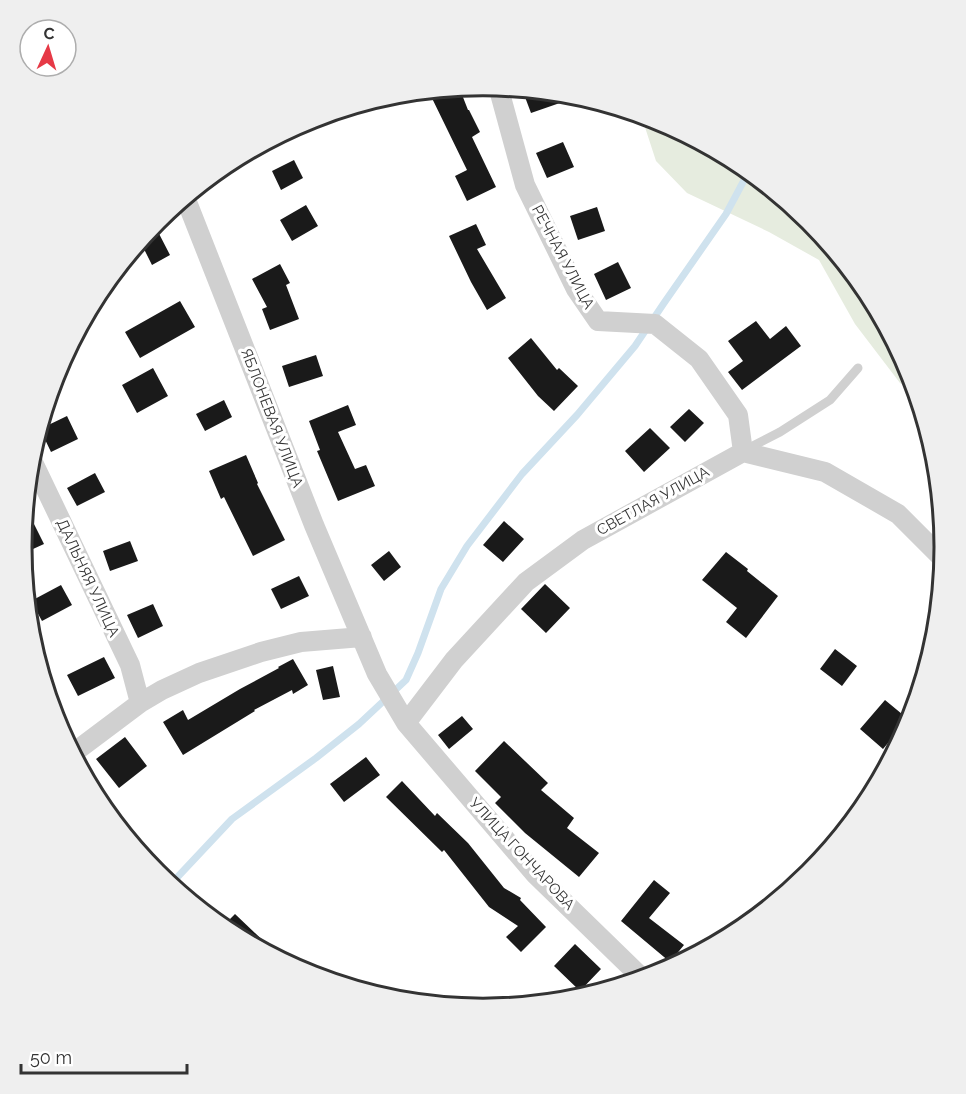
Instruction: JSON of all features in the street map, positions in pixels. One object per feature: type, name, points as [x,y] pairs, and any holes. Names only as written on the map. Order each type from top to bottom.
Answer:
[{"type":"street","name":"РЕЧНАЯ УЛИЦА","points":[[501,96],[525,185],[576,289],[598,321],[655,324],[699,359],[738,415],[743,452]]},
{"type":"street","name":"ЯБЛОНЕВАЯ УЛИЦА","points":[[189,205],[314,525],[377,674]]},
{"type":"street","points":[[743,452],[825,472],[898,514],[934,550]]},
{"type":"street","name":"СВЕТЛАЯ УЛИЦА","points":[[406,723],[454,660],[526,582],[583,540],[743,452]]},
{"type":"street","name":"ДАЛЬНЯЯ УЛИЦА","points":[[38,472],[130,665],[140,703]]},
{"type":"street","points":[[79,749],[140,703],[199,673],[261,652],[301,642],[362,637]]},
{"type":"street","name":"УЛИЦА ГОНЧАРОВА","points":[[377,674],[406,723],[535,874],[636,972]]},
{"type":"lane","points":[[743,452],[780,432],[830,400],[858,368]]},
{"type":"shaded area","points":[[644,125],[709,156],[758,189],[781,208],[822,249],[858,296],[888,347],[905,386],[900,383],[855,324],[819,260],[769,232],[687,193],[656,161]]},
{"type":"building","points":[[463,96],[480,132],[472,137],[496,187],[467,201],[455,176],[467,170],[432,98]]},
{"type":"building","points":[[525,97],[562,102],[531,113]]},
{"type":"building","points":[[563,142],[574,167],[547,178],[536,153]]},
{"type":"building","points":[[294,160],[303,178],[281,190],[272,171]]},
{"type":"building","points":[[306,205],[318,226],[292,241],[280,220]]},
{"type":"building","points":[[597,207],[605,231],[578,240],[570,216]]},
{"type":"building","points":[[476,224],[486,245],[477,249],[506,298],[487,310],[449,236]]},
{"type":"building","points":[[159,233],[170,255],[152,265],[144,249]]},
{"type":"building","points":[[618,262],[631,288],[606,300],[594,274]]},
{"type":"building","points":[[280,264],[290,283],[286,285],[299,319],[270,330],[262,309],[267,307],[252,279]]},
{"type":"building","points":[[180,301],[195,327],[140,358],[125,332]]},
{"type":"building","points":[[756,321],[770,339],[786,326],[801,346],[742,390],[728,372],[743,361],[728,341]]},
{"type":"building","points":[[531,338],[557,370],[559,368],[578,386],[554,411],[538,396],[508,358]]},
{"type":"building","points":[[316,355],[323,376],[289,387],[282,366]]},
{"type":"building","points":[[153,368],[168,396],[137,413],[122,385]]},
{"type":"building","points":[[224,400],[232,417],[205,431],[196,414]]},
{"type":"building","points":[[348,405],[356,425],[338,432],[355,469],[366,465],[375,486],[338,501],[317,451],[320,450],[309,421]]},
{"type":"building","points":[[689,409],[704,423],[685,442],[670,427]]},
{"type":"building","points":[[67,416],[78,439],[51,452],[45,439],[48,425]]},
{"type":"building","points":[[650,428],[670,448],[644,472],[625,451]]},
{"type":"building","points":[[246,455],[257,484],[285,540],[253,556],[224,497],[221,499],[209,471]]},
{"type":"building","points":[[95,473],[105,492],[77,506],[67,488]]},
{"type":"building","points":[[32,520],[44,544],[32,549]]},
{"type":"building","points":[[504,521],[524,539],[503,562],[483,545]]},
{"type":"building","points":[[130,541],[138,561],[110,571],[103,551]]},
{"type":"building","points":[[389,551],[401,567],[384,581],[371,565]]},
{"type":"building","points":[[726,552],[778,596],[746,638],[726,622],[737,608],[702,580]]},
{"type":"building","points":[[299,576],[309,596],[281,609],[271,589]]},
{"type":"building","points":[[545,584],[570,608],[546,633],[521,609]]},
{"type":"building","points":[[61,585],[72,605],[42,621],[36,609],[34,599]]},
{"type":"building","points":[[153,604],[163,626],[138,638],[127,615]]},
{"type":"building","points":[[835,649],[857,666],[842,686],[820,669]]},
{"type":"building","points":[[104,657],[115,678],[78,696],[67,675]]},
{"type":"building","points":[[293,659],[308,685],[293,694],[292,690],[254,710],[183,755],[163,722],[183,710],[188,720]]},
{"type":"building","points":[[333,666],[340,697],[323,700],[316,670]]},
{"type":"building","points":[[885,700],[902,714],[892,738],[883,749],[860,729]]},
{"type":"building","points":[[462,716],[473,729],[449,749],[438,735]]},
{"type":"building","points":[[125,737],[147,766],[119,788],[96,759]]},
{"type":"building","points":[[504,741],[548,783],[541,790],[574,818],[567,828],[599,853],[579,877],[525,833],[495,803],[501,797],[475,771]]},
{"type":"building","points":[[366,757],[380,775],[344,802],[330,784]]},
{"type":"building","points":[[402,781],[435,816],[437,813],[468,843],[504,888],[521,898],[520,900],[546,927],[521,952],[506,937],[518,926],[489,907],[444,850],[442,852],[386,797]]},
{"type":"building","points":[[654,880],[670,893],[649,918],[684,945],[675,955],[667,959],[621,921]]},
{"type":"building","points":[[235,914],[265,942],[257,938],[229,920]]},
{"type":"building","points":[[575,944],[601,969],[584,987],[577,988],[554,966]]},
{"type":"waterway","points":[[177,878],[232,819],[359,724],[406,680],[441,589],[467,546],[522,474],[577,415],[635,346],[726,214],[744,179]]}]
